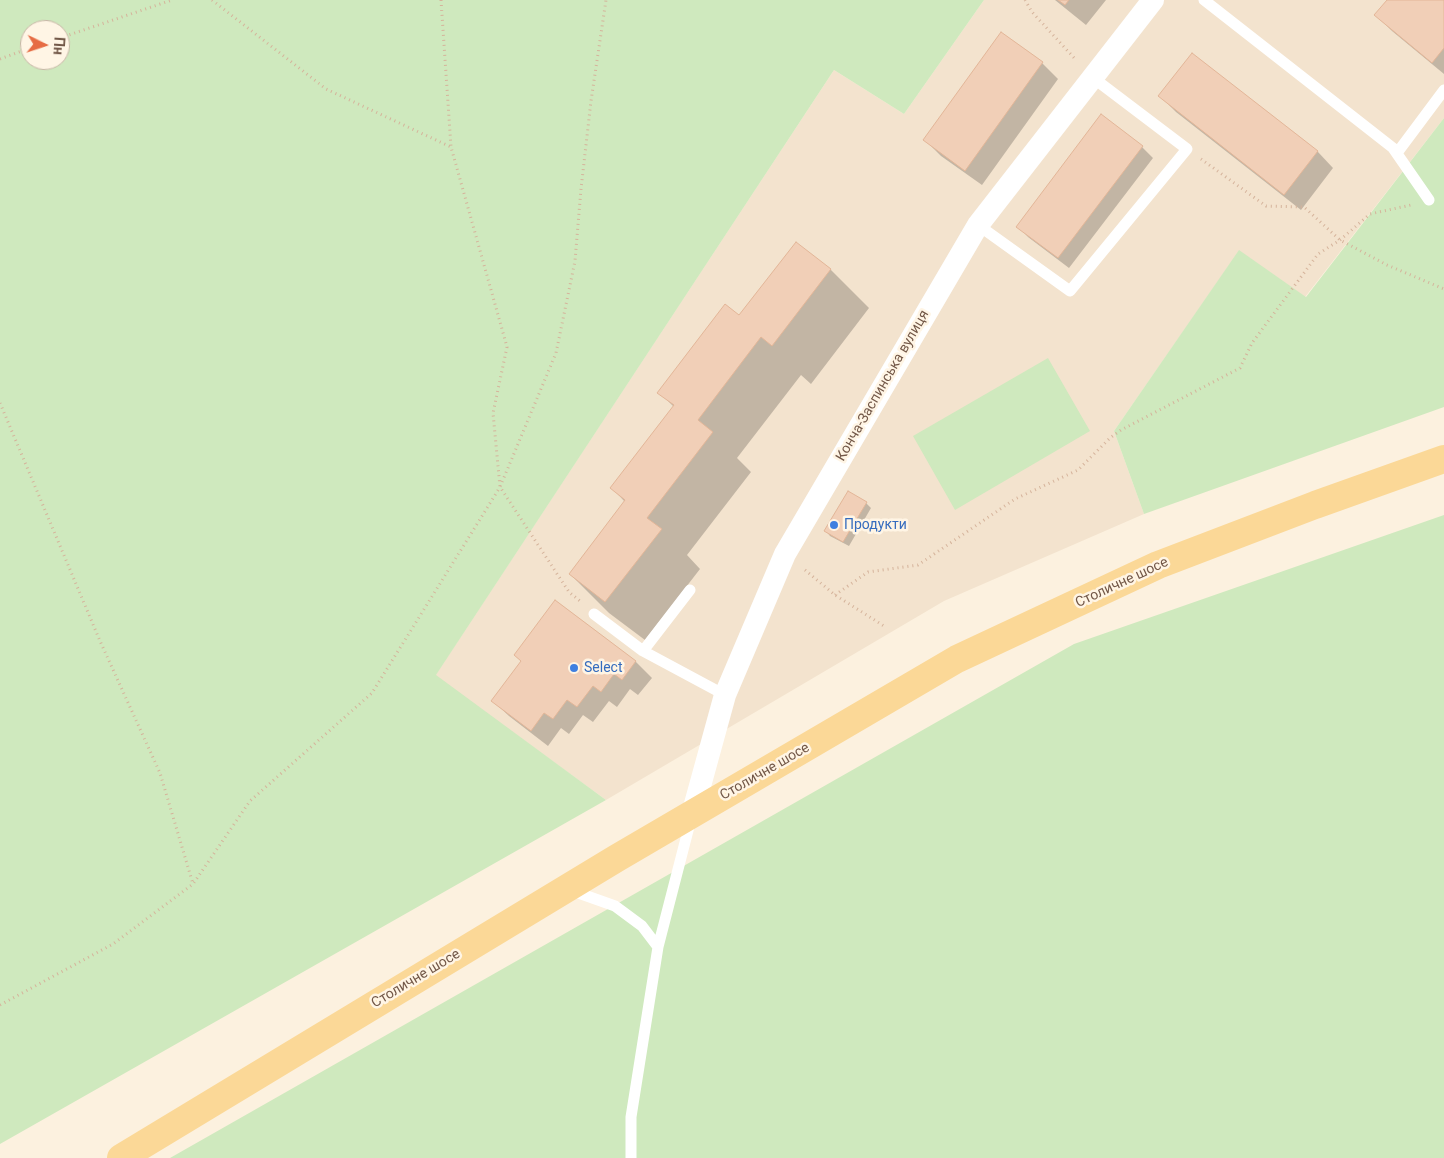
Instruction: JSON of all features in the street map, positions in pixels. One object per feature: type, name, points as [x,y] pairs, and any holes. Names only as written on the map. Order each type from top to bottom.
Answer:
[{"type":"main road","name":"Столичне шосе","points":[[121,1158],[566,888],[958,659],[1158,565],[1315,504],[1444,459]]},
{"type":"street","name":"Конча-Заспинська вулиця","points":[[692,815],[725,696],[785,554],[978,225],[1153,0]]},
{"type":"lane","points":[[1204,0],[1393,148],[1429,200]]},
{"type":"lane","points":[[978,225],[1070,291],[1187,149],[1092,77]]},
{"type":"lane","points":[[1396,153],[1444,90]]},
{"type":"lane","points":[[642,651],[690,590]]},
{"type":"lane","points":[[594,614],[642,651],[725,696]]},
{"type":"lane","points":[[631,1158],[631,1117],[658,947],[692,815]]},
{"type":"lane","points":[[566,888],[615,906],[642,926],[658,947]]},
{"type":"path","points":[[70,35],[172,0]]},
{"type":"path","points":[[212,0],[326,89],[451,147]]},
{"type":"path","points":[[441,0],[451,147],[507,347],[493,413],[500,487],[569,592],[594,614]]},
{"type":"path","points":[[0,1005],[112,944],[193,884],[250,801],[372,694],[500,487],[556,353],[576,261],[582,180],[591,101],[606,0]]},
{"type":"path","points":[[1025,0],[1032,12],[1092,77]]},
{"type":"path","points":[[0,59],[20,52]]},
{"type":"path","points":[[1187,149],[1266,206],[1304,207],[1340,240],[1387,265],[1444,289]]},
{"type":"path","points":[[834,595],[868,572],[918,565],[1015,499],[1078,470],[1110,438],[1121,430],[1240,368],[1252,343],[1318,254],[1340,240],[1370,214],[1429,200]]},
{"type":"path","points":[[0,403],[100,641],[160,773],[193,884]]},
{"type":"path","points":[[785,554],[834,595],[884,626]]},
{"type":"shaded area","points":[[984,0],[1444,0],[1444,118],[1305,297],[1239,251],[1114,431],[1144,514],[944,601],[606,800],[435,676],[834,70],[904,114]]},
{"type":"green space","points":[[0,0],[984,0],[904,114],[834,70],[436,675],[606,800],[0,1144]]},
{"type":"green space","points":[[1444,118],[1444,407],[1144,514],[1114,431],[1239,250],[1306,297]]},
{"type":"green space","points":[[1048,358],[1090,431],[955,510],[913,436]]},
{"type":"green space","points":[[1444,515],[1444,1158],[170,1158],[1074,644]]},
{"type":"building","points":[[1058,0],[1069,0],[1065,5]]},
{"type":"building","points":[[1387,0],[1444,0],[1444,48],[1432,63],[1374,15]]},
{"type":"building","points":[[1001,32],[1043,62],[965,171],[923,140]]},
{"type":"building","points":[[1192,53],[1318,151],[1284,195],[1158,96]]},
{"type":"building","points":[[1101,114],[1143,146],[1058,258],[1016,227]]},
{"type":"building","points":[[796,242],[831,269],[772,346],[761,337],[698,420],[713,432],[647,518],[662,529],[605,602],[569,574],[625,500],[610,488],[674,405],[657,393],[725,304],[739,315]]},
{"type":"building","points":[[848,491],[867,502],[843,542],[824,531]]},
{"type":"building","name":"Select","points":[[555,600],[636,661],[622,680],[614,674],[601,692],[593,686],[577,707],[567,700],[553,719],[544,713],[531,731],[491,701],[521,661],[514,655]]},
{"type":"place","name":"Продукти","points":[[834,525]]},
{"type":"place","name":"Select","points":[[574,668]]}]
